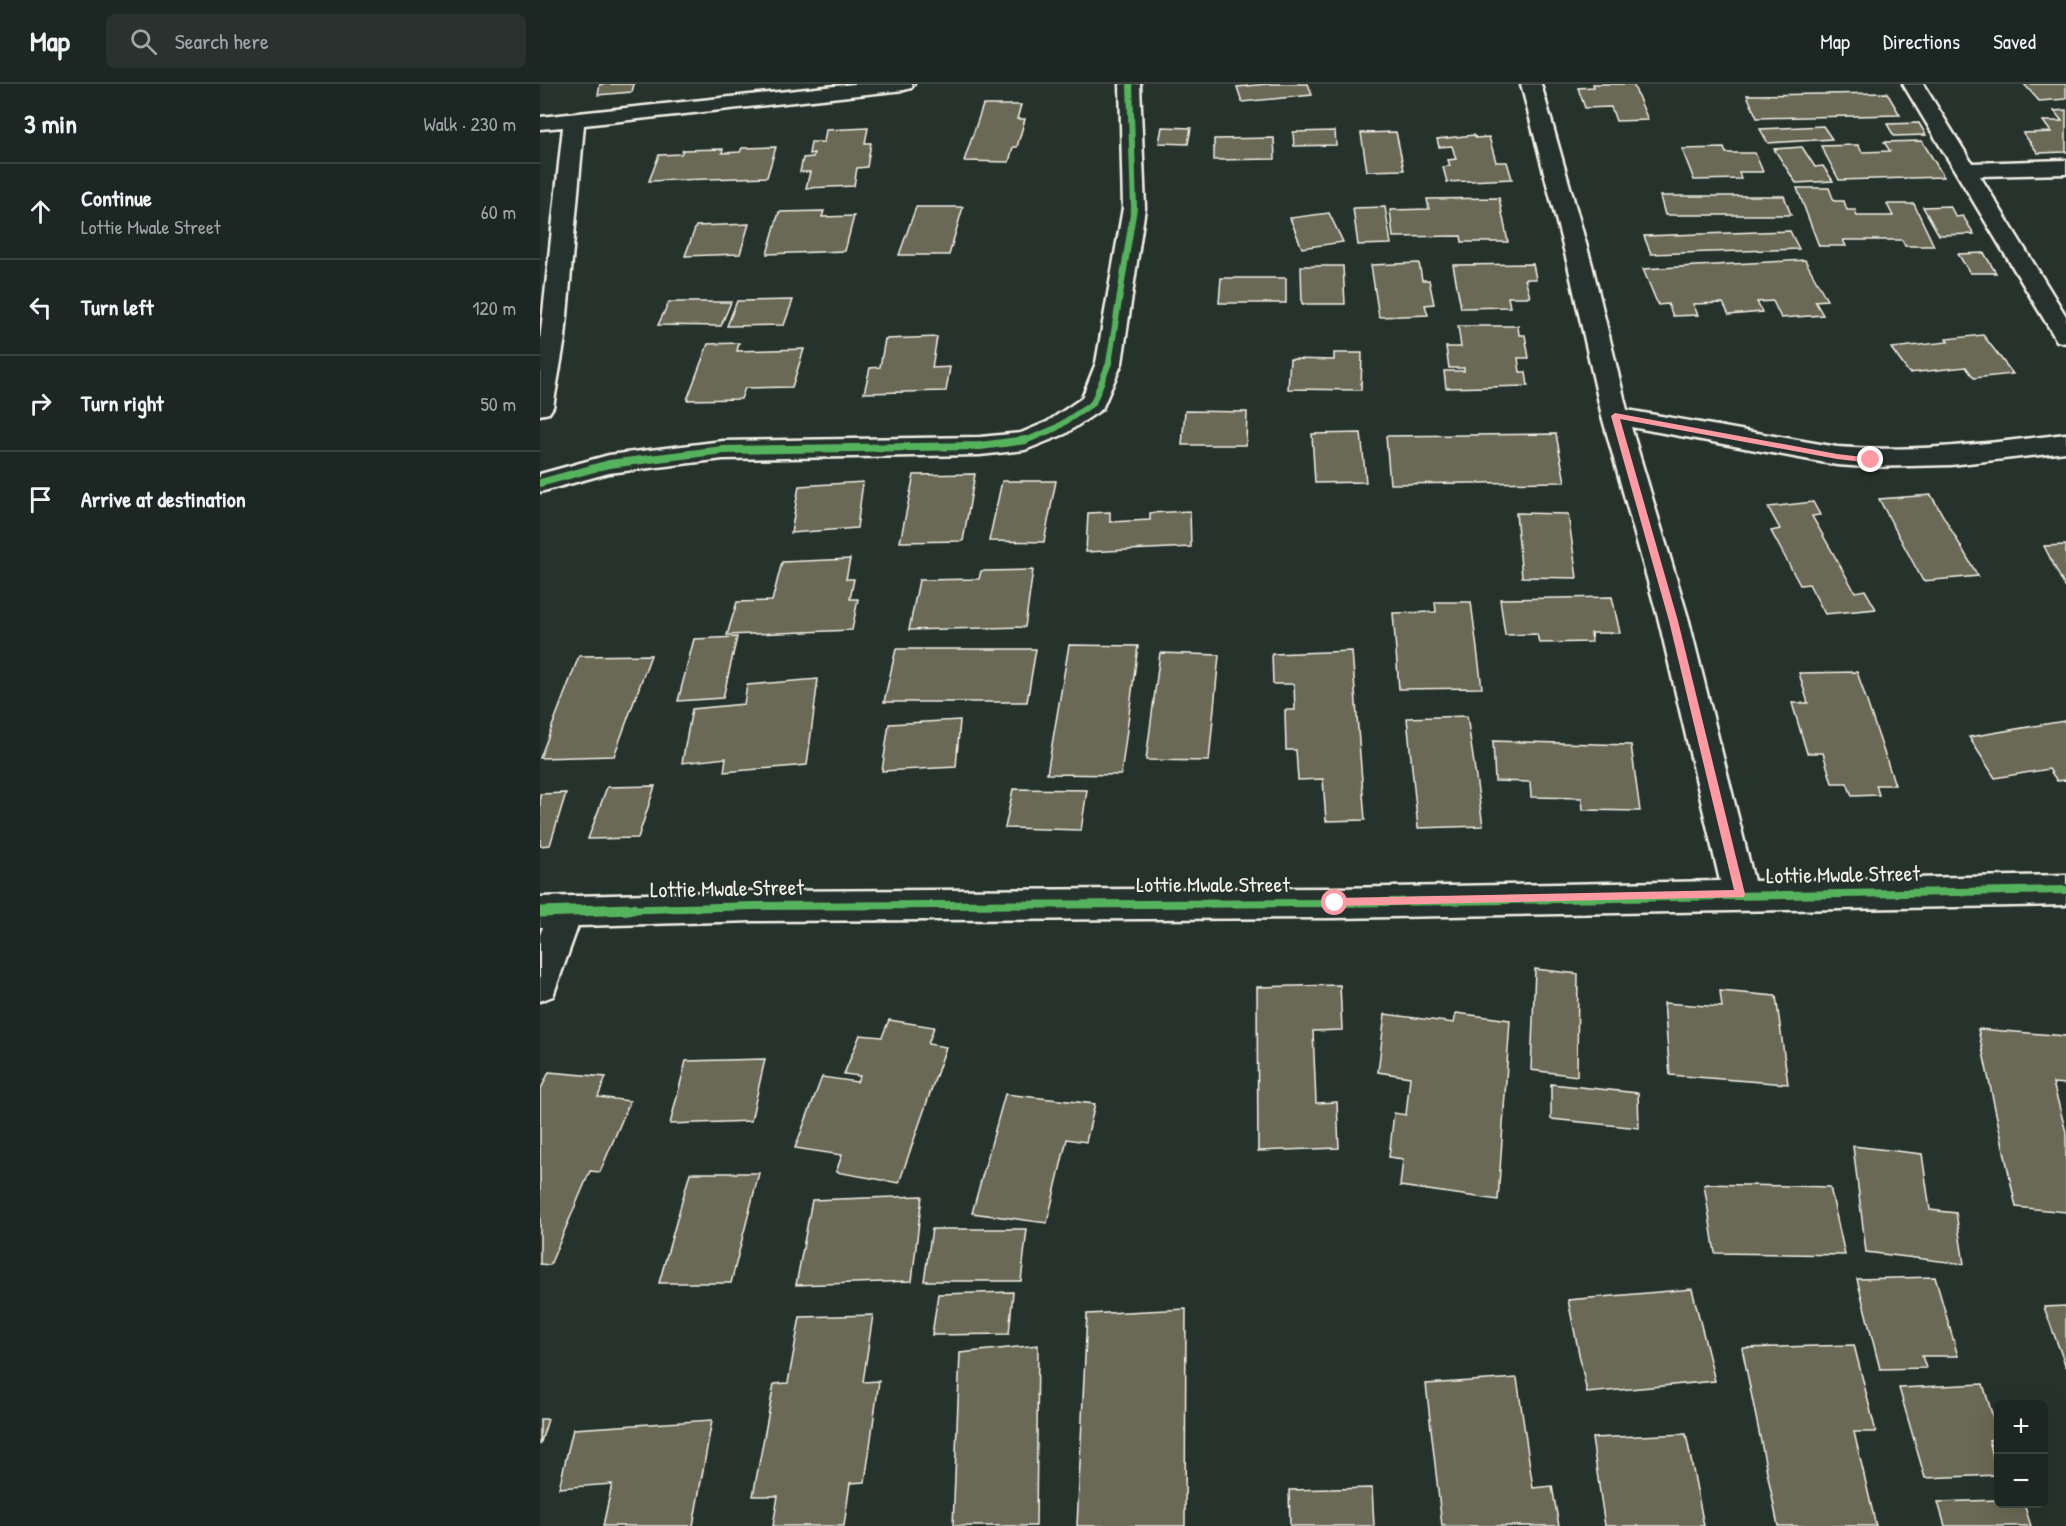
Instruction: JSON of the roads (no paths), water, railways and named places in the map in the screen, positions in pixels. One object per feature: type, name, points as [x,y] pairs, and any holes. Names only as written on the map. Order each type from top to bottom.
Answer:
[{"type":"street","points":[[540,123],[904,84]]},
{"type":"street","points":[[540,483],[609,464],[712,451],[980,446],[1025,441],[1056,428],[1093,403],[1109,363],[1134,208],[1130,84]]},
{"type":"street","points":[[1531,84],[1580,265],[1615,416],[1674,621],[1740,894]]},
{"type":"street","points":[[1914,84],[2066,336]]},
{"type":"street","points":[[540,406],[553,338],[574,120]]},
{"type":"street","points":[[1965,170],[2066,167]]},
{"type":"street","points":[[1615,416],[1837,456],[1871,460],[1904,460],[2066,443]]},
{"type":"street","name":"Lottie Mwale Street","points":[[553,912],[766,906],[1335,903],[1740,894],[2066,891]]},
{"type":"street","points":[[540,986],[553,912]]}]
